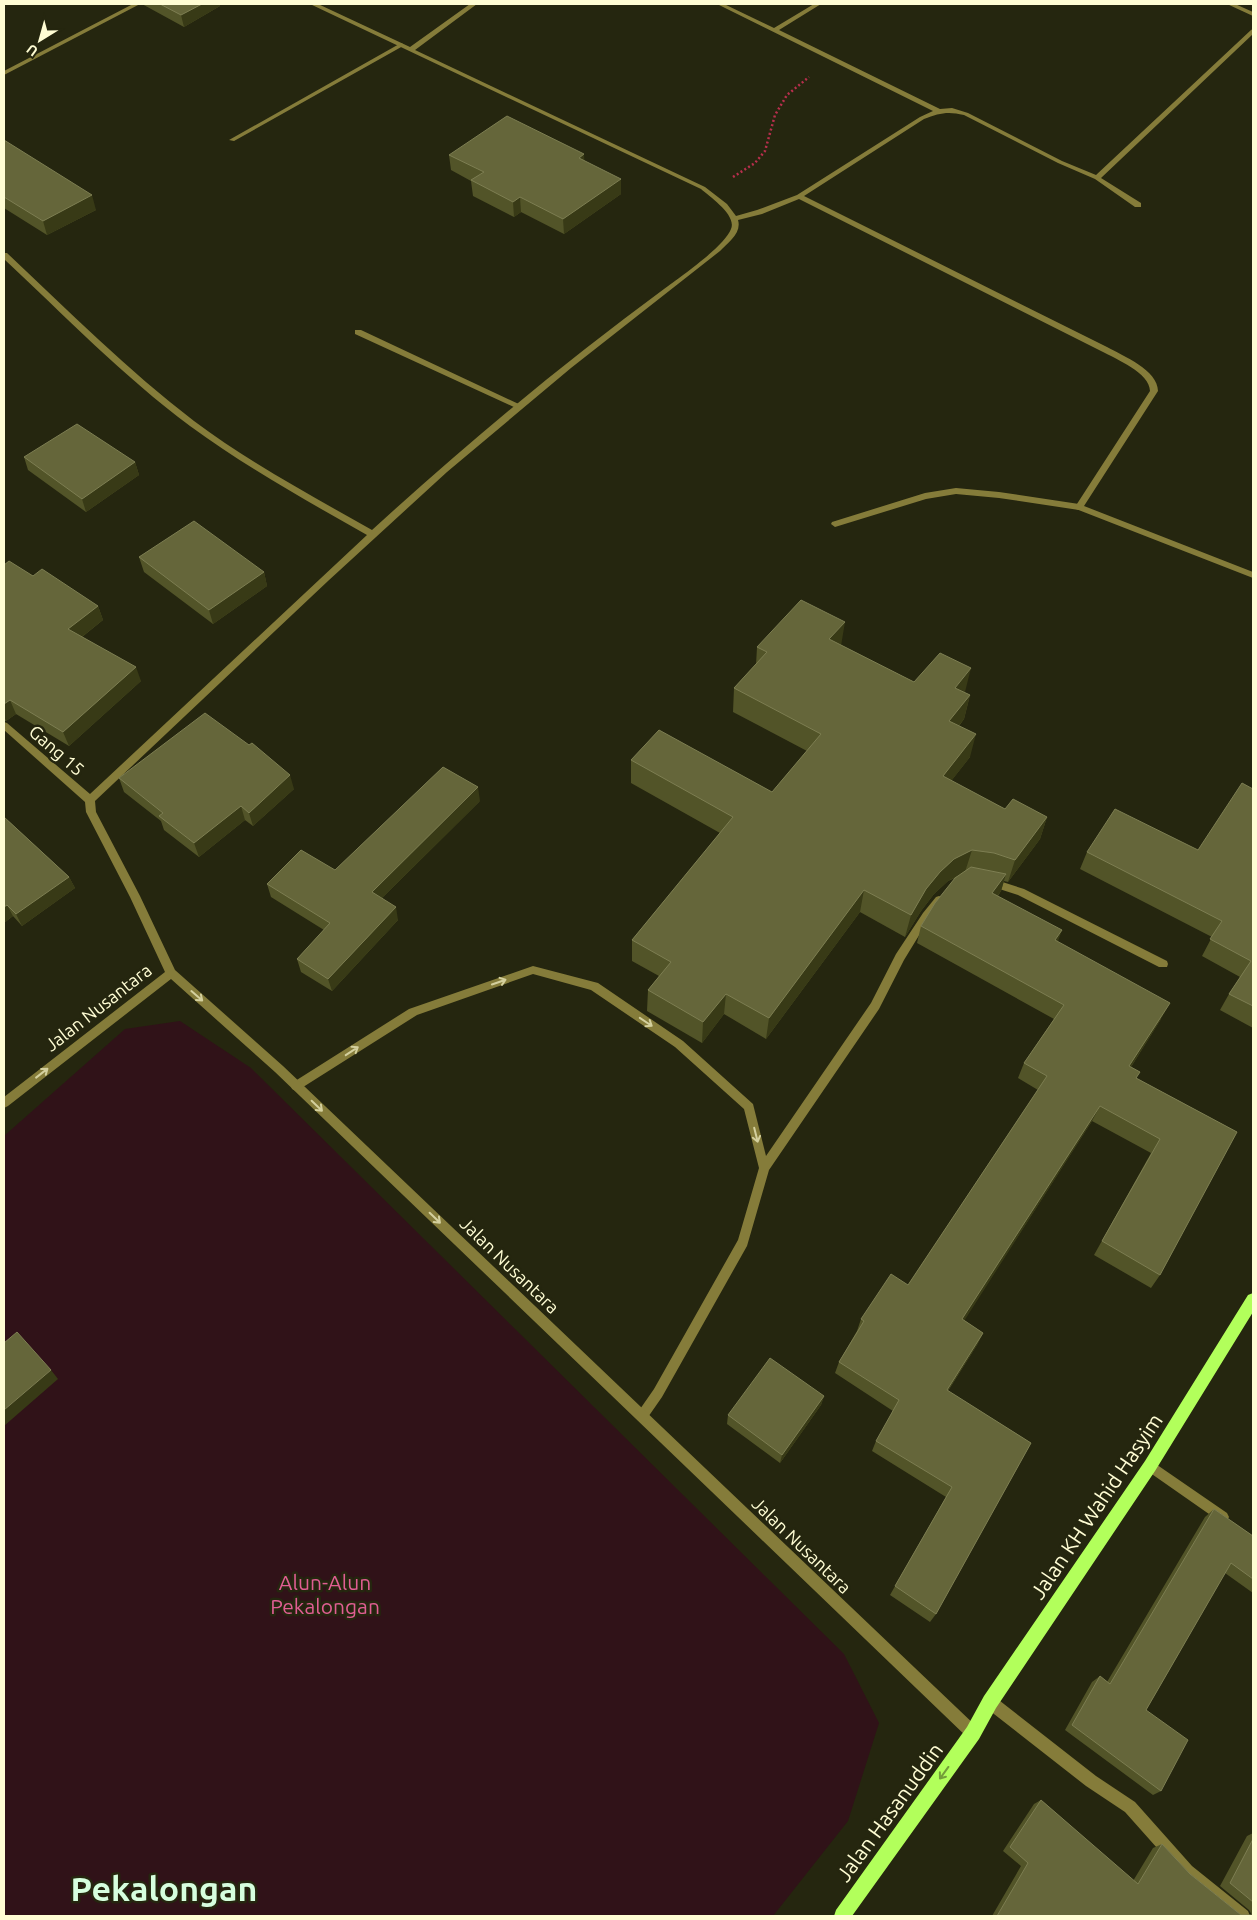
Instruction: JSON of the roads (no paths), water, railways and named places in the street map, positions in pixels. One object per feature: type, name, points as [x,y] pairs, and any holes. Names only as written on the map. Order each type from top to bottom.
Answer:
[{"type":"main road","name":"Jalan KH Wahid Hasyim","points":[[973,1733],[990,1702],[1150,1466],[1253,1300]]},
{"type":"main road","name":"Jalan Hasanuddin","points":[[842,1916],[973,1733]]},
{"type":"street","points":[[4,73],[137,4]]},
{"type":"street","points":[[170,973],[136,896],[91,812],[90,800],[225,671],[519,406],[609,333],[701,264],[730,237],[736,227],[735,218],[715,196],[703,188],[312,4]]},
{"type":"street","points":[[411,50],[474,4]]},
{"type":"street","points":[[720,4],[832,57],[939,111]]},
{"type":"street","points":[[775,30],[818,4]]},
{"type":"street","points":[[1230,4],[1253,14]]},
{"type":"street","points":[[1097,178],[1253,31]]},
{"type":"street","points":[[232,140],[400,45]]},
{"type":"street","points":[[735,218],[751,215],[799,196],[922,118],[939,111],[952,110],[966,114],[1060,162],[1097,178],[1138,205]]},
{"type":"street","points":[[799,196],[1104,349],[1134,365],[1149,377],[1154,385],[1154,391],[1080,507]]},
{"type":"street","points":[[4,255],[148,388],[194,424],[271,477],[374,535]]},
{"type":"street","points":[[358,332],[519,406]]},
{"type":"street","points":[[835,524],[925,496],[956,491],[999,495],[1080,507],[1253,575]]},
{"type":"street","name":"Gang 15","points":[[4,725],[90,800]]},
{"type":"street","points":[[980,880],[1021,892],[1162,964]]},
{"type":"street","points":[[642,1416],[658,1393],[743,1242],[764,1168],[875,1006],[900,957],[926,916],[946,890]]},
{"type":"street","points":[[296,1086],[413,1012],[534,970],[594,986],[680,1044],[749,1106],[764,1168]]},
{"type":"street","name":"Jalan Nusantara","points":[[4,1103],[170,973],[296,1086],[973,1733]]},
{"type":"street","points":[[1150,1466],[1230,1521]]},
{"type":"street","points":[[990,1702],[1091,1780],[1130,1807],[1187,1871],[1243,1916]]},
{"type":"district","name":"Pekalongan","points":[[164,1888]]},
{"type":"park label","name":"Alun-Alun Pekalongan","points":[[325,1594]]}]
